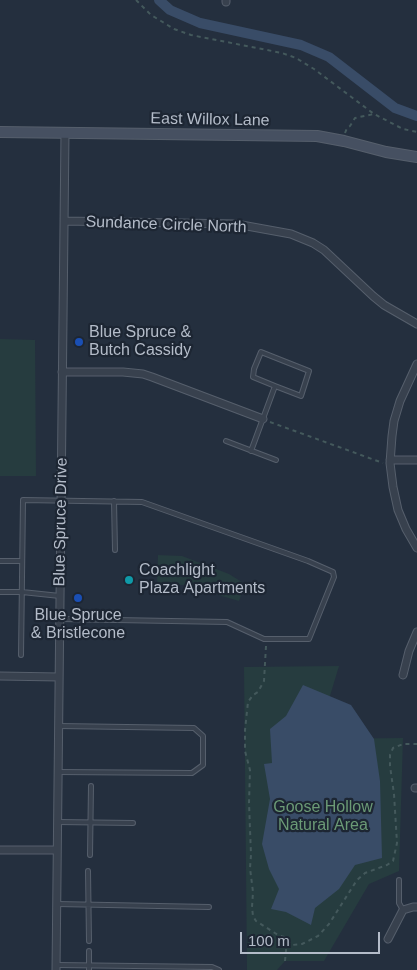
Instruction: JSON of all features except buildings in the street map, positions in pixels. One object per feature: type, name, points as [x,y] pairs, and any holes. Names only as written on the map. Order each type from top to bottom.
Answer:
[{"type":"main road","name":"East Willox Lane","points":[[0,132],[318,136],[386,152],[417,157]]},
{"type":"street","name":"Blue Spruce Drive","points":[[56,968],[65,134]]},
{"type":"street","name":"Sundance Circle North","points":[[64,221],[236,224],[291,234],[324,250],[384,305],[417,324]]},
{"type":"street","points":[[417,364],[400,401],[394,421],[390,463],[398,510],[406,530],[417,548]]},
{"type":"street","points":[[62,372],[123,372],[143,374],[263,419]]},
{"type":"street","points":[[390,463],[417,460]]},
{"type":"street","points":[[403,675],[409,651],[417,632]]},
{"type":"street","points":[[0,676],[59,677]]},
{"type":"street","points":[[0,850],[57,850]]},
{"type":"street","points":[[388,938],[403,910],[417,907]]},
{"type":"lane","points":[[261,352],[309,371],[301,396],[275,386],[253,377],[261,352]]},
{"type":"lane","points":[[251,450],[275,386]]},
{"type":"lane","points":[[226,441],[276,460]]},
{"type":"lane","points":[[21,655],[23,500],[142,502],[334,572],[309,639],[264,639],[227,622],[60,619]]},
{"type":"lane","points":[[114,502],[114,550]]},
{"type":"lane","points":[[0,561],[22,561]]},
{"type":"lane","points":[[0,592],[60,596]]},
{"type":"lane","points":[[58,772],[192,773],[203,765],[203,736],[194,728],[59,726]]},
{"type":"lane","points":[[90,855],[91,786]]},
{"type":"lane","points":[[58,822],[133,823]]},
{"type":"lane","points":[[88,871],[88,941]]},
{"type":"lane","points":[[399,880],[399,903],[403,910]]},
{"type":"lane","points":[[57,904],[209,907]]},
{"type":"lane","points":[[88,951],[88,968]]},
{"type":"lane","points":[[56,968],[212,967],[219,970]]},
{"type":"path","points":[[136,0],[161,21],[191,36],[268,50],[296,58],[314,69],[374,114],[403,129],[417,132]]},
{"type":"path","points":[[341,140],[355,118],[374,114]]},
{"type":"path","points":[[263,419],[390,463]]},
{"type":"path","points":[[266,646],[264,681],[258,692],[248,702],[245,730],[246,751],[250,770],[248,804],[250,868],[254,892],[252,907],[253,916],[256,921],[292,945],[302,944],[318,936],[329,924],[357,880],[365,873],[393,861],[397,843],[390,755],[393,748],[403,744],[417,744]]},
{"type":"path","points":[[285,961],[287,940]]},
{"type":"green space","points":[[0,339],[35,340],[36,476],[0,476]]},
{"type":"green space","points":[[158,555],[182,556],[229,574],[245,584],[239,601],[218,595],[212,586],[157,584]]},
{"type":"green space","name":"Goose Hollow Natural Area","points":[[339,666],[317,739],[403,738],[399,871],[369,884],[324,961],[285,961],[277,970],[247,970],[244,667]]},
{"type":"water","points":[[303,685],[351,705],[374,739],[380,781],[382,858],[355,865],[339,889],[315,908],[311,925],[286,912],[271,909],[279,889],[269,869],[262,844],[270,799],[264,764],[272,763],[270,729],[286,716]]},
{"type":"waterway","points":[[159,0],[170,10],[200,23],[301,45],[329,57],[395,108],[417,116]]},
{"type":"place","name":"Blue Spruce & Butch Cassidy","points":[[79,342]]},
{"type":"place","name":"Coachlight Plaza Apartments","points":[[129,580]]},
{"type":"place","name":"Blue Spruce & Bristlecone","points":[[78,598]]}]
